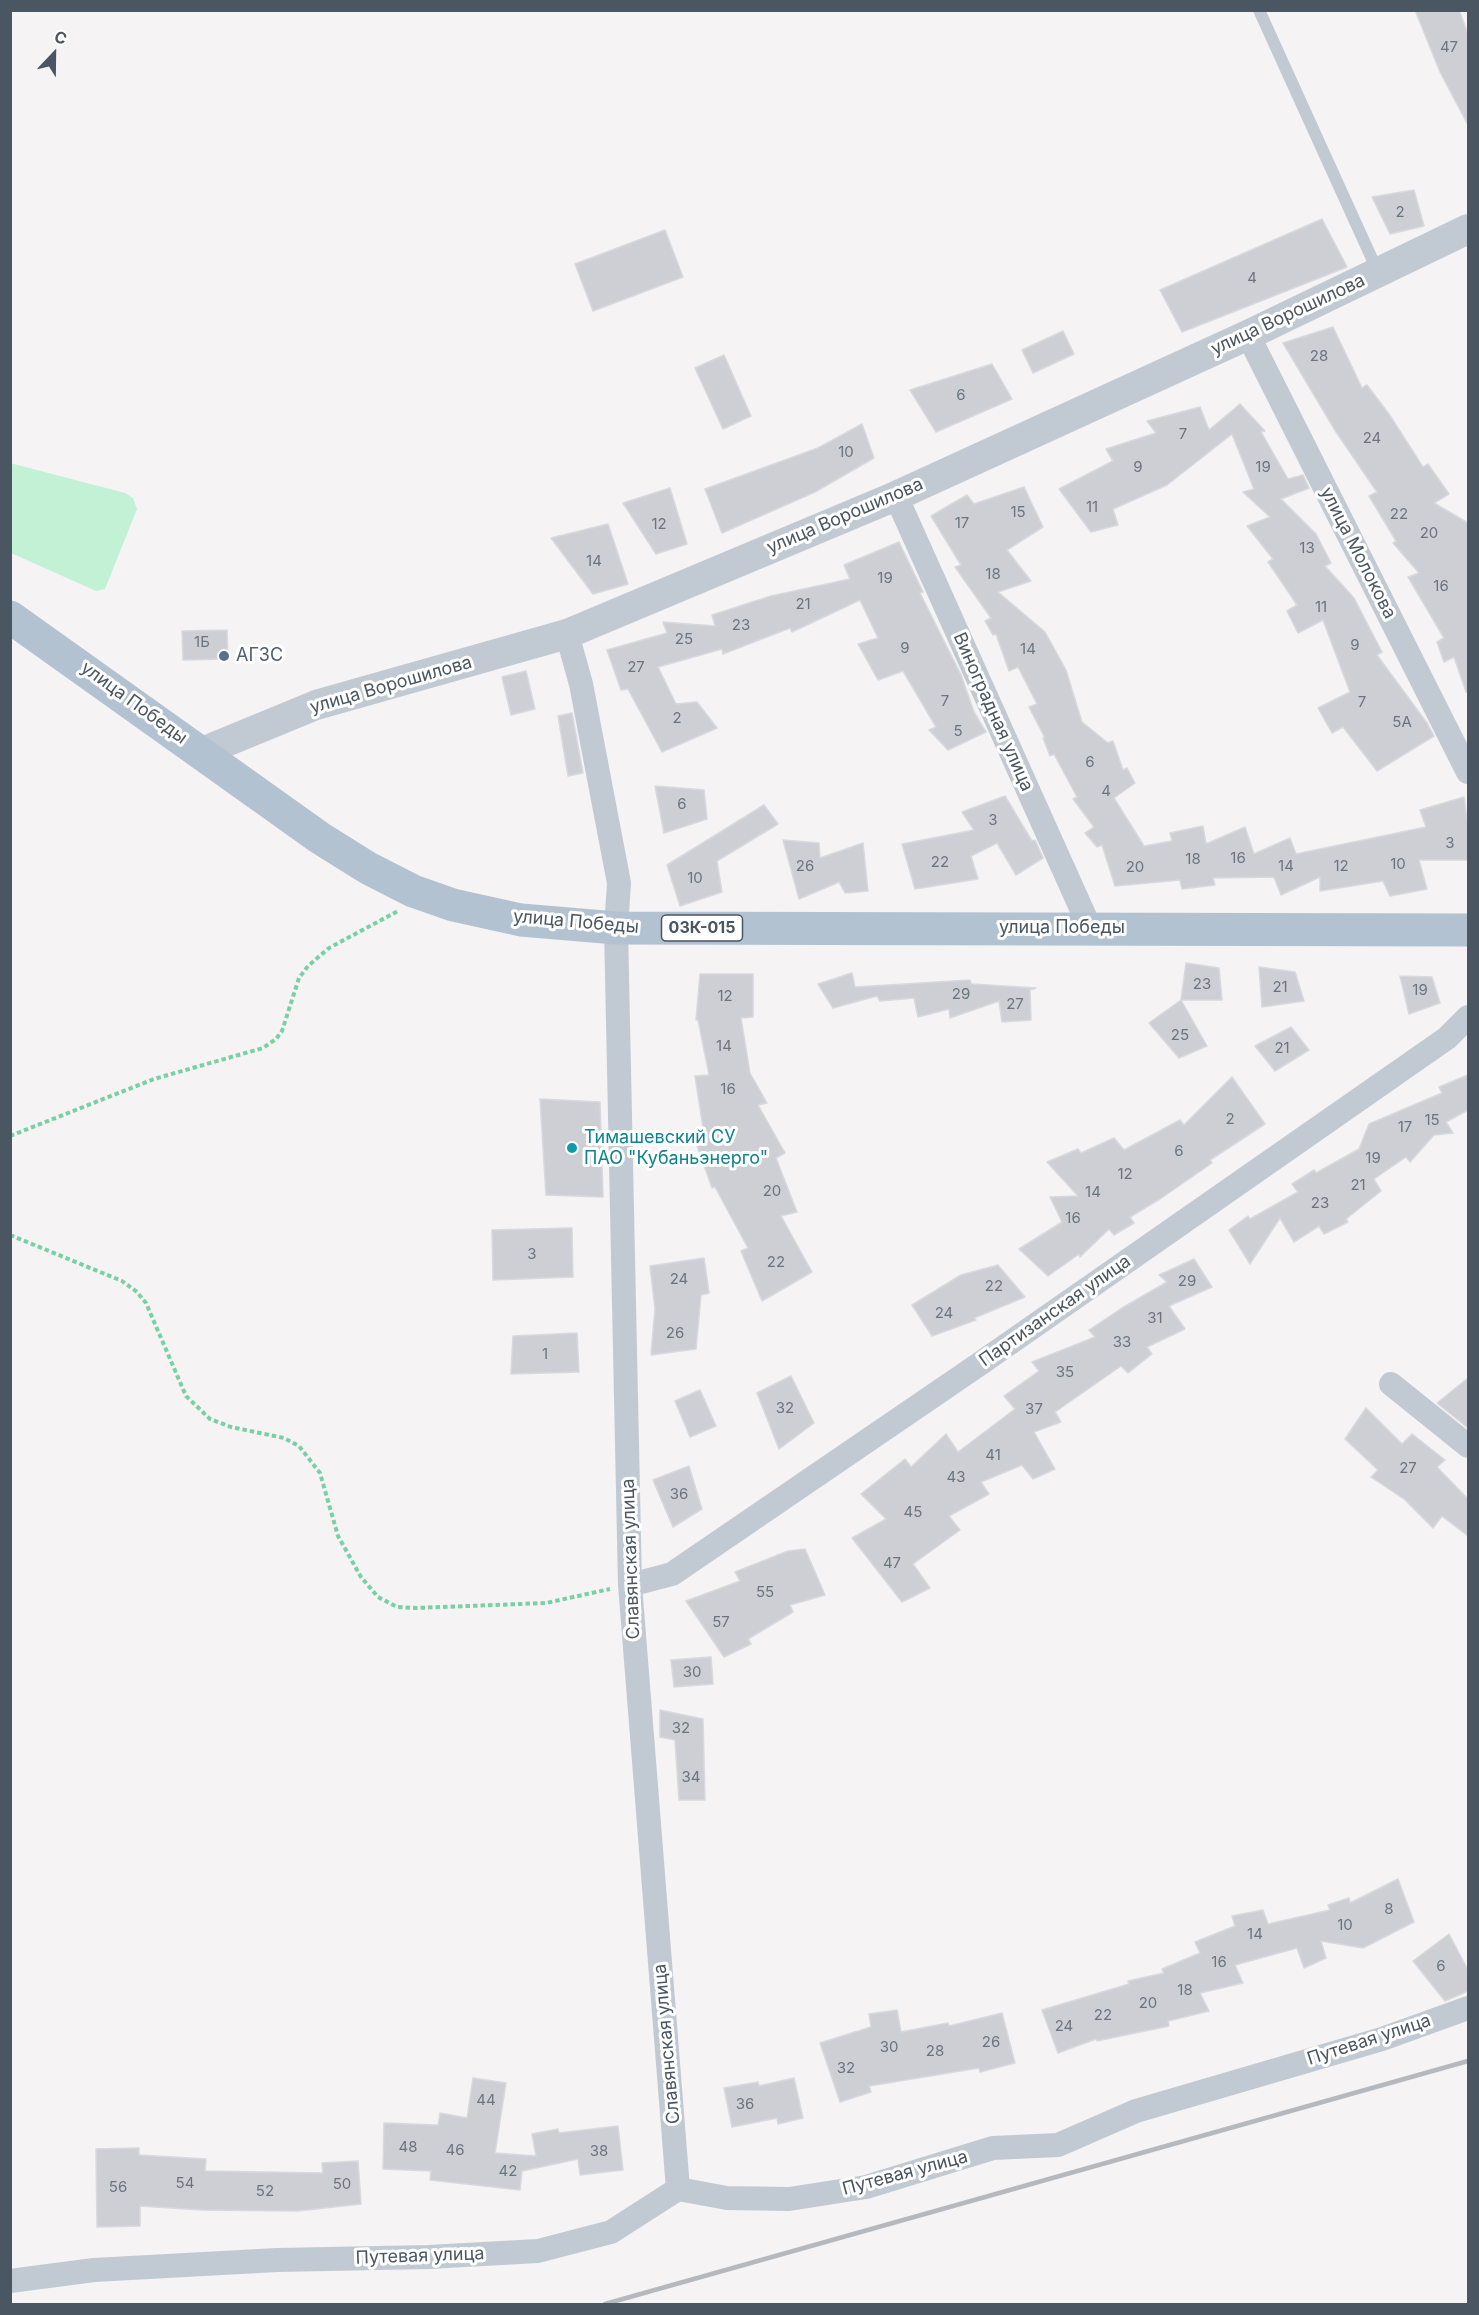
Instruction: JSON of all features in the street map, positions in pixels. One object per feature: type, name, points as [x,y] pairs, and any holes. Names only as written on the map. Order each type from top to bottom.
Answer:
[{"type":"main road","name":"улица Победы","points":[[16,620],[320,838],[368,868],[427,896],[453,905],[521,920],[616,928],[1468,930]]},
{"type":"street","name":"улица Ворошилова","points":[[202,752],[316,705],[567,634],[896,496],[1248,335],[1468,229]]},
{"type":"street","name":"улица Молокова","points":[[1248,335],[1468,772]]},
{"type":"street","name":"Виноградная улица","points":[[896,496],[1090,928]]},
{"type":"street","name":"Славянская улица","points":[[567,634],[581,684],[619,883],[616,928],[630,1584],[678,2188]]},
{"type":"street","name":"Партизанская улица","points":[[630,1584],[672,1574],[981,1363],[1418,1059],[1447,1038],[1468,1017]]},
{"type":"street","points":[[1391,1384],[1468,1446]]},
{"type":"street","name":"Путевая улица","points":[[10,2281],[117,2269],[538,2251],[611,2232],[678,2188],[727,2198],[789,2199],[866,2187],[993,2148],[1058,2145],[1136,2111],[1382,2038],[1468,2008]]},
{"type":"lane","points":[[1259,10],[1378,273]]},
{"type":"path","points":[[10,1136],[154,1079],[263,1048],[276,1039],[282,1031],[299,978],[317,956],[427,896]]},
{"type":"path","points":[[10,1234],[122,1281],[137,1292],[146,1303],[186,1396],[210,1419],[231,1427],[284,1438],[299,1446],[320,1473],[338,1536],[361,1577],[378,1597],[397,1607],[546,1603],[630,1584]]},
{"type":"green space","points":[[10,463],[125,493],[133,498],[137,509],[105,589],[96,591],[11,553]]},
{"type":"building","points":[[1415,10],[1459,10],[1468,34],[1468,125],[1440,72]]},
{"type":"building","points":[[1414,190],[1424,226],[1390,234],[1372,197]]},
{"type":"building","points":[[1322,219],[1347,267],[1182,332],[1160,290]]},
{"type":"building","points":[[665,230],[683,277],[593,311],[575,264]]},
{"type":"building","points":[[1333,327],[1362,388],[1367,385],[1389,414],[1423,467],[1428,464],[1449,494],[1434,503],[1468,523],[1468,692],[1466,692],[1454,657],[1444,662],[1437,642],[1444,638],[1408,577],[1419,573],[1393,543],[1396,541],[1369,496],[1377,492],[1336,432],[1283,343]]},
{"type":"building","points":[[1063,331],[1074,354],[1033,373],[1022,350]]},
{"type":"building","points":[[724,355],[751,416],[723,429],[695,368]]},
{"type":"building","points":[[992,364],[1012,399],[936,432],[910,390]]},
{"type":"building","points":[[1240,404],[1265,431],[1261,432],[1288,479],[1303,475],[1309,488],[1281,499],[1316,534],[1331,563],[1325,566],[1354,598],[1382,652],[1377,655],[1434,736],[1377,771],[1343,727],[1332,733],[1318,708],[1350,692],[1323,620],[1298,633],[1287,611],[1297,605],[1268,562],[1273,559],[1247,526],[1270,517],[1243,492],[1254,489],[1232,434],[1167,485],[1113,509],[1118,525],[1091,532],[1059,489],[1113,461],[1106,449],[1156,433],[1147,421],[1200,407],[1209,430]]},
{"type":"building","points":[[862,424],[874,458],[815,492],[722,533],[705,489],[818,448]]},
{"type":"building","points":[[1024,487],[1043,527],[1007,550],[1031,581],[998,592],[1045,632],[1066,670],[1082,722],[1108,743],[1113,741],[1123,770],[1127,768],[1135,783],[1114,798],[1144,846],[1172,841],[1170,833],[1203,826],[1206,844],[1245,827],[1254,854],[1290,838],[1296,854],[1426,827],[1420,810],[1464,797],[1468,827],[1468,860],[1419,860],[1427,889],[1390,896],[1383,881],[1320,891],[1320,877],[1281,895],[1274,877],[1213,878],[1215,885],[1182,889],[1180,880],[1115,886],[1102,845],[1097,847],[1085,833],[1094,827],[1073,799],[1077,797],[1054,754],[1050,756],[1043,738],[1045,738],[1029,707],[1037,704],[1018,667],[1009,671],[996,634],[993,635],[985,621],[991,618],[955,567],[961,565],[931,516],[967,495],[974,504]]},
{"type":"building","points":[[670,488],[687,544],[656,554],[623,503]]},
{"type":"building","points":[[608,524],[628,584],[593,594],[551,538]]},
{"type":"building","points":[[899,542],[923,592],[920,593],[961,675],[974,712],[986,732],[948,750],[929,730],[936,727],[903,671],[878,680],[858,644],[878,638],[860,600],[792,632],[790,628],[723,654],[722,649],[658,667],[676,704],[697,702],[717,728],[662,752],[628,689],[621,690],[607,650],[667,633],[663,622],[715,626],[712,615],[771,596],[850,579],[844,565]]},
{"type":"building","points":[[227,630],[228,659],[183,660],[182,631]]},
{"type":"building","points":[[526,671],[535,709],[511,715],[502,677]]},
{"type":"building","points":[[572,713],[583,773],[568,776],[558,716]]},
{"type":"building","points":[[655,786],[704,790],[707,819],[664,833]]},
{"type":"building","points":[[1005,796],[1032,841],[1035,840],[1043,858],[1016,875],[997,843],[971,856],[978,879],[915,889],[902,844],[974,830],[962,812]]},
{"type":"building","points":[[764,805],[778,824],[717,861],[722,892],[680,906],[667,865]]},
{"type":"building","points":[[783,840],[819,843],[820,858],[863,843],[868,891],[845,893],[839,882],[799,899]]},
{"type":"building","points":[[1186,963],[1219,968],[1222,1000],[1181,1000]]},
{"type":"building","points":[[1259,967],[1295,972],[1304,1001],[1262,1007]]},
{"type":"building","points":[[852,973],[855,987],[970,980],[971,984],[1036,988],[1030,990],[1031,1020],[1002,1022],[999,1001],[950,1018],[949,1009],[918,1017],[914,998],[880,1001],[877,996],[833,1008],[818,984]]},
{"type":"building","points":[[700,974],[753,974],[753,1017],[741,1018],[750,1073],[767,1103],[758,1105],[785,1153],[776,1158],[797,1212],[781,1216],[812,1272],[762,1301],[741,1251],[748,1248],[715,1187],[712,1188],[696,1143],[705,1141],[695,1076],[709,1075],[698,1020],[696,1020]]},
{"type":"building","points":[[1400,976],[1432,977],[1440,1003],[1409,1014]]},
{"type":"building","points":[[1181,1000],[1207,1046],[1179,1058],[1149,1023]]},
{"type":"building","points":[[1291,1027],[1309,1050],[1275,1071],[1255,1046]]},
{"type":"building","points":[[1468,1075],[1468,1110],[1446,1122],[1453,1133],[1434,1135],[1410,1162],[1406,1157],[1374,1179],[1381,1191],[1346,1219],[1348,1222],[1324,1234],[1319,1226],[1294,1242],[1280,1218],[1250,1264],[1229,1230],[1248,1216],[1250,1219],[1298,1192],[1292,1184],[1314,1170],[1316,1173],[1359,1149],[1369,1124],[1442,1093],[1439,1087]]},
{"type":"building","points":[[1232,1077],[1265,1124],[1210,1160],[1212,1163],[1160,1199],[1130,1217],[1134,1223],[1114,1235],[1109,1229],[1080,1257],[1079,1254],[1048,1276],[1019,1249],[1062,1222],[1050,1197],[1078,1196],[1047,1162],[1078,1149],[1081,1153],[1114,1138],[1124,1150],[1180,1120],[1184,1125]]},
{"type":"building","name":"Тимашевский СУ ПАО \"Кубаньэнерго\"","points":[[540,1099],[600,1102],[603,1197],[546,1195]]},
{"type":"building","points":[[572,1228],[573,1277],[493,1280],[492,1230]]},
{"type":"building","points":[[704,1258],[709,1293],[701,1295],[696,1349],[651,1355],[655,1309],[650,1266]]},
{"type":"building","points":[[1194,1259],[1212,1287],[1169,1306],[1185,1329],[1147,1347],[1152,1354],[1128,1373],[1121,1366],[1055,1412],[1061,1422],[1034,1432],[1055,1469],[1033,1479],[1022,1465],[981,1482],[989,1494],[949,1516],[960,1530],[913,1564],[930,1588],[902,1602],[852,1538],[886,1519],[861,1494],[905,1459],[911,1467],[946,1434],[958,1452],[1015,1409],[1004,1396],[1039,1371],[1032,1362],[1095,1337],[1089,1330],[1167,1282],[1159,1275]]},
{"type":"building","points":[[998,1265],[1025,1297],[974,1318],[976,1320],[932,1336],[912,1305],[961,1275]]},
{"type":"building","points":[[577,1333],[579,1372],[511,1374],[513,1336]]},
{"type":"building","points":[[791,1376],[814,1423],[779,1449],[757,1393]]},
{"type":"building","points":[[1468,1378],[1468,1428],[1437,1403]]},
{"type":"building","points":[[700,1390],[716,1426],[690,1437],[675,1401]]},
{"type":"building","points":[[1366,1408],[1402,1444],[1412,1434],[1445,1460],[1437,1467],[1468,1499],[1468,1536],[1442,1516],[1433,1528],[1404,1499],[1371,1477],[1378,1470],[1345,1439]]},
{"type":"building","points":[[689,1466],[702,1509],[673,1527],[653,1480]]},
{"type":"building","points":[[805,1549],[825,1595],[790,1605],[793,1612],[748,1639],[751,1644],[724,1657],[686,1601],[740,1581],[735,1572],[788,1551]]},
{"type":"building","points":[[711,1657],[713,1684],[674,1687],[671,1660]]},
{"type":"building","points":[[660,1710],[703,1719],[705,1800],[679,1800],[675,1740],[660,1737]]},
{"type":"building","points":[[1398,1879],[1414,1922],[1363,1948],[1321,1941],[1326,1958],[1304,1968],[1297,1948],[1235,1965],[1243,1983],[1200,1993],[1209,2011],[1168,2021],[1169,2026],[1097,2041],[1096,2039],[1058,2053],[1042,2010],[1129,1984],[1128,1981],[1164,1973],[1162,1969],[1200,1953],[1195,1942],[1235,1926],[1232,1916],[1263,1910],[1268,1924],[1330,1910],[1328,1905],[1349,1898],[1350,1903]]},
{"type":"building","points":[[1449,1934],[1468,1970],[1468,1991],[1445,2001],[1413,1961]]},
{"type":"building","points":[[897,2010],[901,2032],[948,2023],[949,2026],[1002,2013],[1015,2063],[980,2072],[979,2068],[869,2086],[871,2092],[840,2102],[820,2043],[871,2027],[869,2014]]},
{"type":"building","points":[[473,2078],[506,2083],[495,2153],[536,2156],[532,2134],[558,2129],[559,2133],[618,2126],[623,2170],[580,2175],[578,2159],[522,2171],[520,2190],[430,2180],[431,2171],[383,2169],[384,2123],[438,2125],[440,2113],[467,2118]]},
{"type":"building","points":[[794,2078],[803,2118],[778,2124],[777,2118],[732,2127],[724,2088],[758,2082],[759,2086]]},
{"type":"building","points":[[139,2148],[139,2155],[206,2159],[205,2171],[323,2173],[322,2163],[358,2161],[361,2204],[298,2211],[203,2210],[140,2206],[140,2226],[97,2227],[96,2149]]},
{"type":"railway","points":[[605,2304],[1468,2061]]},
{"type":"place","name":"АГЗС","points":[[224,656]]},
{"type":"place","name":"Тимашевский СУ ПАО \"Кубаньэнерго\"","points":[[572,1148]]}]
